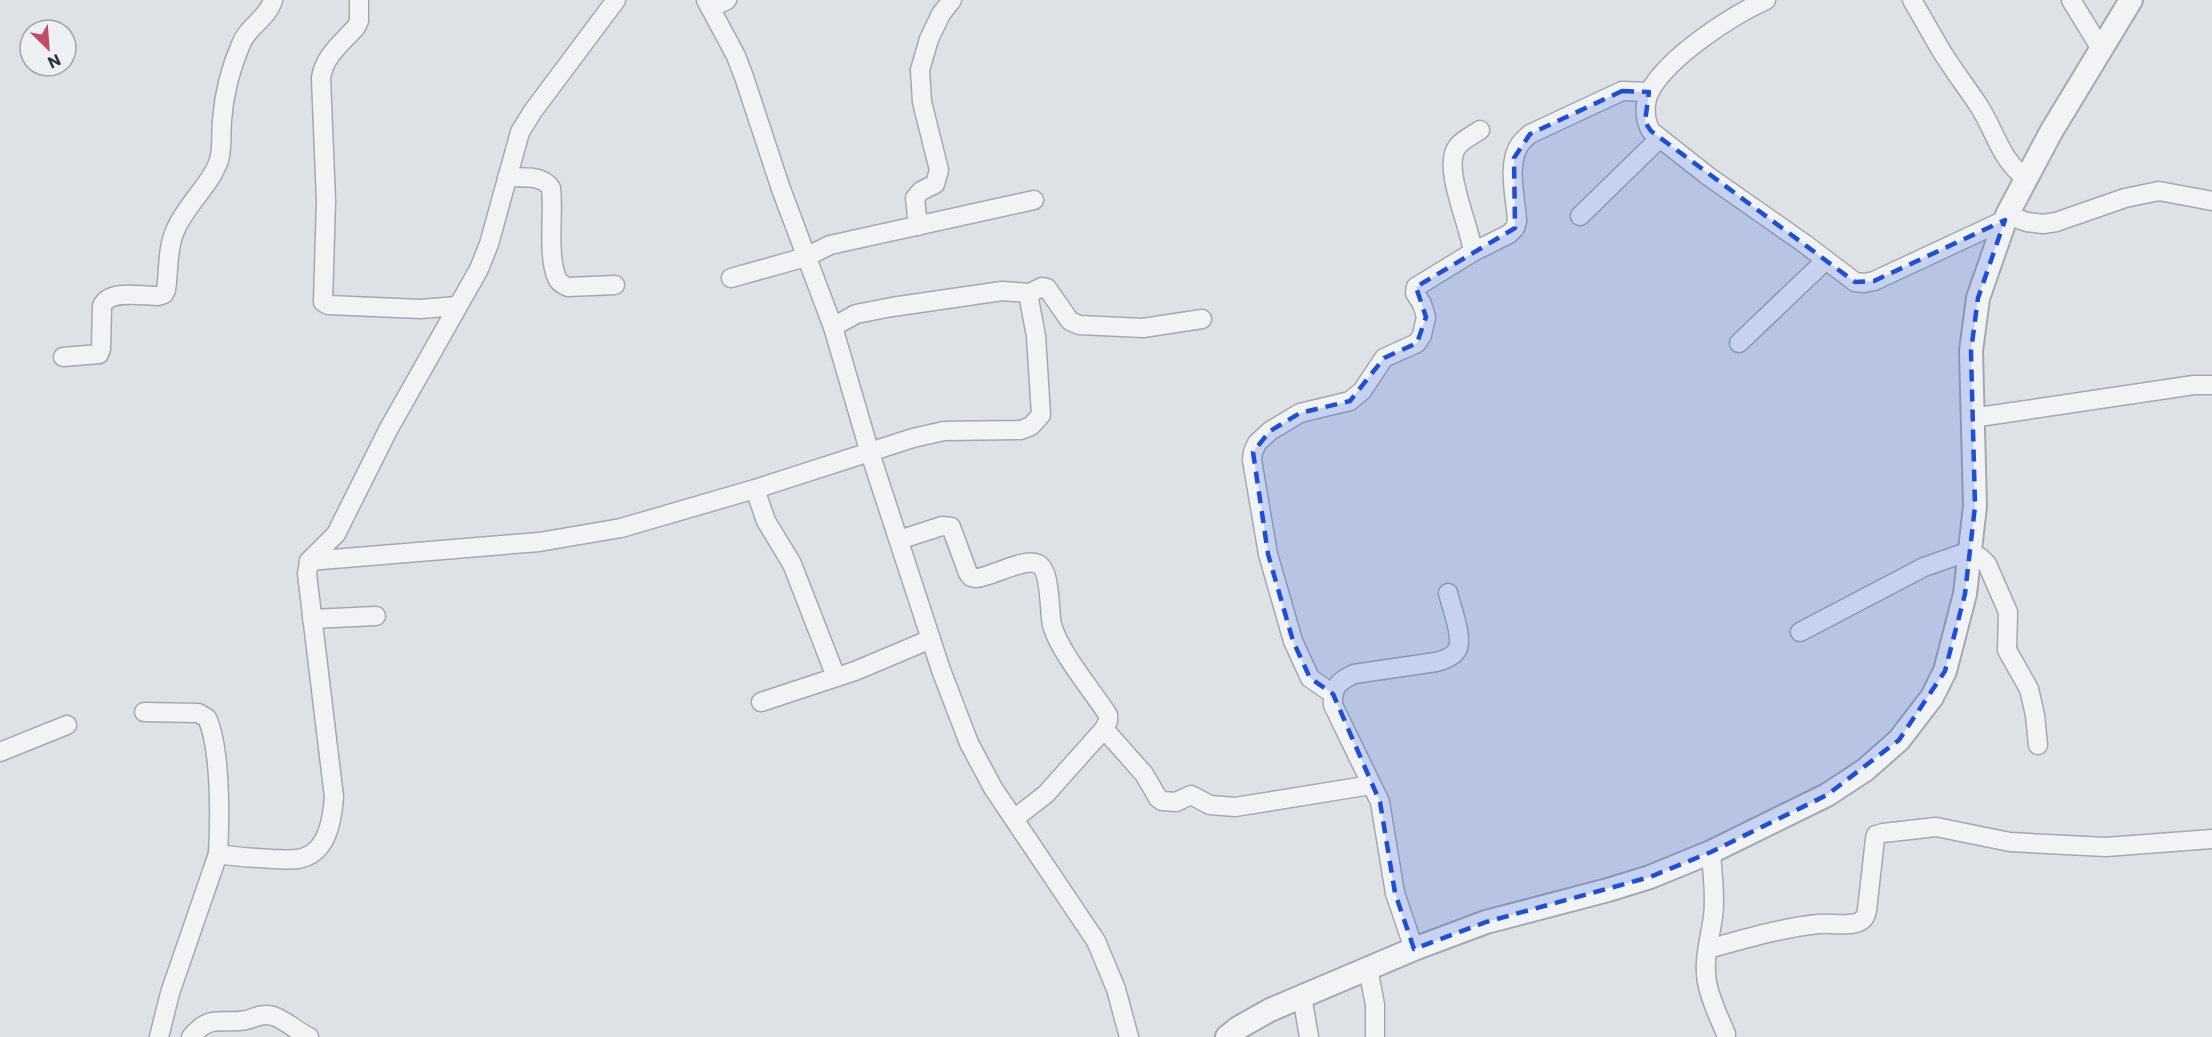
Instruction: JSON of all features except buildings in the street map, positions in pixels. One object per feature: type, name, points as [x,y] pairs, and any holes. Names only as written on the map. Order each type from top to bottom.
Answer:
[{"type":"street","points":[[63,357],[99,354],[104,301],[118,296],[164,294],[175,230],[194,198],[215,171],[220,156],[222,117],[229,80],[241,43],[248,31],[265,15],[273,0]]},
{"type":"street","points":[[359,0],[359,21],[328,57],[321,78],[326,201],[322,302],[328,305],[421,309],[457,306]]},
{"type":"street","points":[[218,854],[297,859],[308,855],[320,846],[327,836],[334,797],[307,574],[309,561],[336,534],[388,429],[479,269],[489,244],[520,132],[533,111],[616,0]]},
{"type":"street","points":[[727,0],[708,4],[736,56],[764,141],[833,327],[869,450],[931,639],[969,743],[993,788],[1096,941],[1116,989],[1129,1037]]},
{"type":"street","points":[[918,226],[915,198],[921,191],[935,184],[939,170],[922,102],[920,70],[929,39],[941,15],[952,0]]},
{"type":"street","points":[[1763,0],[1742,12],[1671,63],[1649,92],[1646,122],[1659,139],[1855,282],[1874,281],[2006,218],[2043,224],[2056,222],[2125,198],[2159,191],[2212,201]]},
{"type":"street","points":[[1912,0],[1943,53],[1979,107],[1995,135],[2004,158],[2026,178]]},
{"type":"street","points":[[2071,0],[2101,49]]},
{"type":"street","points":[[1227,1037],[1270,1010],[1414,949],[1486,922],[1650,877],[1711,852],[1827,795],[1865,770],[1899,740],[1932,697],[1945,671],[1965,594],[1975,506],[1971,351],[1978,298],[2006,218],[2026,178],[2130,0]]},
{"type":"street","points":[[1333,694],[1310,678],[1293,641],[1268,554],[1252,460],[1257,443],[1270,431],[1299,413],[1350,401],[1362,391],[1384,358],[1417,343],[1422,335],[1426,317],[1415,292],[1416,287],[1473,252],[1509,234],[1515,228],[1517,221],[1513,179],[1514,158],[1520,144],[1530,134],[1622,91],[1649,92]]},
{"type":"street","points":[[1473,252],[1469,228],[1452,173],[1452,157],[1458,146],[1480,130]]},
{"type":"street","points":[[1580,216],[1659,139]]},
{"type":"street","points":[[507,177],[541,179],[551,188],[554,264],[557,278],[561,283],[568,287],[615,285]]},
{"type":"street","points":[[731,278],[806,257],[830,245],[1034,200]]},
{"type":"street","points":[[1739,343],[1826,260]]},
{"type":"street","points":[[833,327],[856,314],[892,307],[1002,291],[1030,292],[1042,287],[1047,288],[1070,321],[1078,325],[1143,328],[1202,318]]},
{"type":"street","points":[[309,561],[539,542],[647,521],[755,489],[869,450],[944,431],[1021,430],[1038,421],[1041,415],[1036,336],[1029,300],[1030,292]]},
{"type":"street","points":[[1972,418],[2194,385],[2212,385]]},
{"type":"street","points":[[755,489],[766,521],[792,564],[836,677]]},
{"type":"street","points":[[899,540],[942,526],[951,527],[968,573],[971,577],[976,578],[983,578],[1032,562],[1039,564],[1047,579],[1053,627],[1060,642],[1108,715],[1104,729],[1046,794],[1014,819]]},
{"type":"street","points":[[1800,632],[1924,567],[1970,551],[1987,564],[2008,612],[2007,650],[2029,689],[2038,745]]},
{"type":"street","points":[[1414,949],[1395,892],[1383,810],[1333,705],[1333,694],[1335,686],[1354,674],[1436,662],[1449,658],[1457,652],[1460,642],[1448,593]]},
{"type":"street","points":[[312,620],[376,616]]},
{"type":"street","points":[[761,702],[836,677],[931,639]]},
{"type":"street","points":[[144,712],[198,713],[207,718],[214,739],[220,820],[218,854],[170,993],[159,1037]]},
{"type":"street","points":[[0,752],[67,725]]},
{"type":"street","points":[[1104,729],[1144,774],[1162,801],[1176,802],[1191,795],[1210,805],[1235,807],[1371,784]]},
{"type":"street","points":[[1708,949],[1754,936],[1818,924],[1855,924],[1862,921],[1867,910],[1875,839],[1883,833],[1936,827],[2010,842],[2106,847],[2212,839]]},
{"type":"street","points":[[1711,852],[1713,916],[1708,949],[1707,980],[1710,995],[1726,1034]]},
{"type":"street","points":[[1368,968],[1375,1005],[1375,1037]]},
{"type":"street","points":[[1302,996],[1309,1037]]},
{"type":"street","points":[[191,1037],[198,1028],[208,1022],[243,1021],[254,1016],[265,1015],[273,1016],[309,1037]]},
{"type":"highlighted area","points":[[1622,91],[1649,92],[1645,122],[1651,131],[1855,282],[1874,281],[2005,220],[1978,298],[1971,351],[1975,506],[1965,594],[1945,671],[1899,740],[1827,795],[1711,852],[1650,877],[1486,922],[1414,949],[1395,893],[1380,802],[1333,694],[1310,678],[1293,641],[1268,554],[1253,452],[1270,431],[1300,413],[1350,401],[1384,358],[1417,343],[1426,317],[1416,287],[1515,228],[1514,158],[1530,134]]}]
